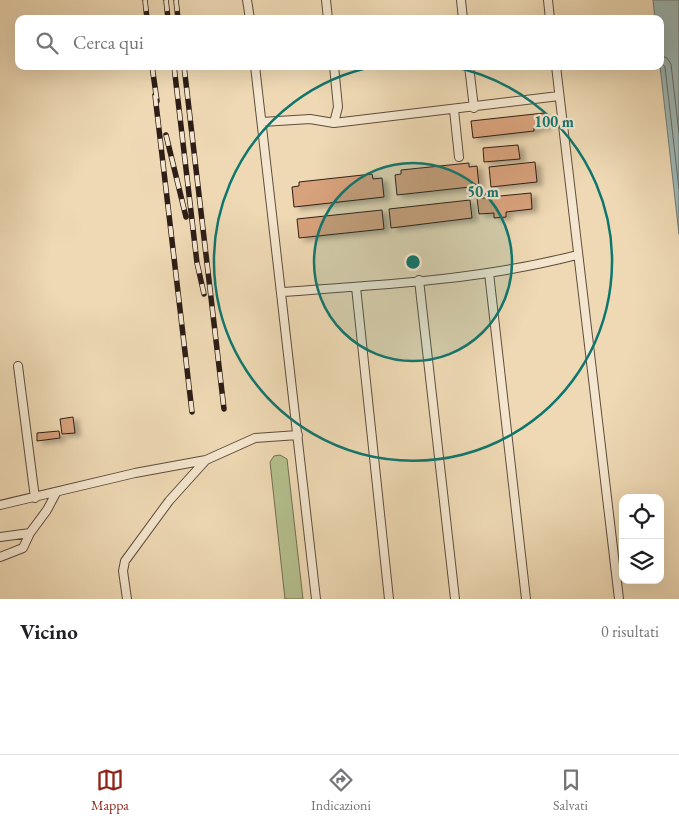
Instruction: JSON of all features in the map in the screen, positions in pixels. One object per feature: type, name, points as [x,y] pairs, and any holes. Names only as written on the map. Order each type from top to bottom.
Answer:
[{"type":"lane","points":[[248,0],[250,15]]},
{"type":"lane","points":[[326,0],[328,15]]},
{"type":"lane","points":[[461,0],[463,15]]},
{"type":"lane","points":[[548,0],[550,15]]},
{"type":"lane","points":[[256,70],[316,599]]},
{"type":"lane","points":[[334,70],[338,107],[334,123]]},
{"type":"lane","points":[[469,70],[474,108]]},
{"type":"lane","points":[[556,70],[619,599]]},
{"type":"lane","points":[[262,122],[310,119],[334,123],[474,108],[559,96]]},
{"type":"lane","points":[[454,110],[459,157]]},
{"type":"lane","points":[[282,292],[356,287],[489,273],[540,265],[577,255]]},
{"type":"lane","points":[[489,273],[526,599]]},
{"type":"lane","points":[[419,280],[455,599]]},
{"type":"lane","points":[[356,287],[389,599]]},
{"type":"lane","points":[[18,366],[35,498]]},
{"type":"lane","points":[[0,505],[206,460],[255,438],[298,435]]},
{"type":"lane","points":[[127,599],[123,571],[125,561],[169,501],[206,460]]},
{"type":"lane","points":[[0,557],[23,548],[30,533],[56,493]]},
{"type":"lane","points":[[0,537],[30,533]]},
{"type":"green space","points":[[280,455],[287,459],[303,599],[285,599],[270,462],[274,456]]},
{"type":"water","points":[[653,0],[679,0],[679,234],[660,70],[664,70],[664,15],[655,15]]},
{"type":"building","points":[[544,113],[546,127],[534,128],[534,131],[473,138],[471,121]]},
{"type":"building","points":[[518,145],[520,159],[484,162],[483,148]]},
{"type":"building","points":[[535,162],[537,182],[491,187],[489,167]]},
{"type":"building","points":[[469,163],[469,167],[477,166],[479,186],[397,195],[395,175],[401,174],[401,170]]},
{"type":"building","points":[[372,174],[373,179],[382,178],[384,197],[294,207],[292,187],[299,186],[299,182]]},
{"type":"building","points":[[531,193],[532,209],[506,212],[506,217],[494,218],[494,213],[479,214],[477,198],[500,198],[500,196]]},
{"type":"building","points":[[470,200],[472,218],[391,228],[389,209]]},
{"type":"building","points":[[382,210],[384,229],[299,238],[297,219]]},
{"type":"building","points":[[73,417],[75,433],[62,434],[60,419]]},
{"type":"building","points":[[59,431],[60,438],[37,441],[37,433]]},
{"type":"railway","points":[[145,0],[147,15]]},
{"type":"railway","points":[[166,0],[168,15]]},
{"type":"railway","points":[[176,0],[178,15]]},
{"type":"railway","points":[[153,70],[157,101]]},
{"type":"railway","points":[[174,70],[197,263],[204,294]]},
{"type":"railway","points":[[184,70],[224,409]]},
{"type":"railway","points":[[155,95],[192,412]]},
{"type":"railway","points":[[166,135],[186,217]]}]
